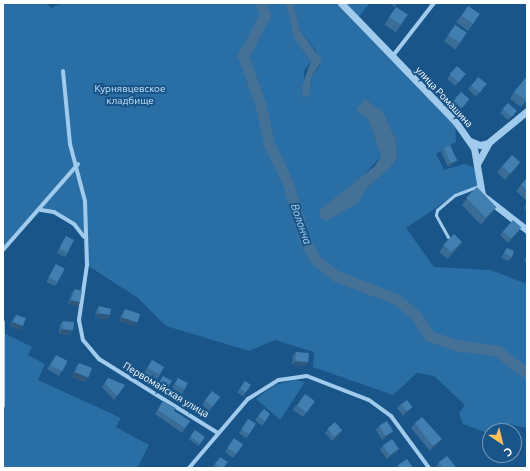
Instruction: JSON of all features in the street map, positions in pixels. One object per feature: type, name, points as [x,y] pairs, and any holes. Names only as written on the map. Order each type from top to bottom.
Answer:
[{"type":"street","name":"улица Ромашина","points":[[341,3],[470,141],[478,186],[494,208],[527,230]]},
{"type":"street","points":[[392,57],[434,3]]},
{"type":"street","name":"Первомайская улица","points":[[63,71],[70,144],[78,164],[85,201],[84,237],[87,265],[79,320],[82,340],[99,359],[218,433]]},
{"type":"street","points":[[476,168],[481,151],[527,111]]},
{"type":"street","points":[[470,141],[480,145],[492,140]]},
{"type":"street","points":[[3,250],[12,237],[41,210],[78,164]]},
{"type":"street","points":[[41,210],[54,212],[74,224],[84,237]]},
{"type":"street","points":[[3,322],[3,406]]},
{"type":"street","points":[[189,468],[248,399],[279,380],[307,376],[369,400],[391,416],[429,468]]},
{"type":"lane","points":[[448,237],[436,215],[437,210],[455,195],[478,186]]},
{"type":"green space","name":"Курнявцевское кладбище","points":[[3,3],[47,3],[51,8],[63,3],[286,3],[311,61],[304,71],[304,97],[309,96],[312,76],[320,66],[316,51],[300,30],[293,3],[370,3],[357,19],[455,121],[456,142],[436,154],[444,170],[464,164],[476,168],[478,186],[455,195],[406,228],[434,267],[491,270],[527,284],[527,428],[522,427],[522,423],[482,423],[482,431],[463,424],[459,413],[465,405],[434,376],[417,373],[393,395],[313,367],[314,352],[275,340],[249,351],[166,326],[138,298],[87,265],[84,237],[74,224],[54,212],[41,211],[3,250]],"holes":[[[356,110],[383,111],[396,140],[397,158],[390,168],[366,189],[362,177],[381,156],[368,119]]]},
{"type":"green space","points":[[3,322],[4,333],[32,347],[28,355],[45,364],[38,380],[121,418],[116,427],[149,445],[137,468],[3,468]]},
{"type":"green space","points":[[295,380],[305,382],[280,420],[256,399],[275,385]]},
{"type":"shaded area","points":[[286,3],[293,3],[300,30],[322,61],[312,76],[309,96],[303,97],[302,86],[311,61],[294,38]]},
{"type":"shaded area","points":[[364,99],[383,111],[396,140],[397,158],[390,168],[366,189],[358,203],[326,221],[320,217],[320,210],[375,166],[381,156],[368,119],[356,110]]},
{"type":"building","points":[[468,6],[480,14],[473,24],[461,16]]},
{"type":"building","points":[[396,7],[408,15],[401,25],[389,17]]},
{"type":"building","points":[[455,25],[467,33],[460,43],[448,35]]},
{"type":"building","points":[[457,66],[466,74],[459,82],[450,74]]},
{"type":"building","points":[[527,76],[527,99],[526,100],[514,92]]},
{"type":"building","points":[[478,77],[487,84],[480,92],[471,86]]},
{"type":"building","points":[[461,92],[469,99],[462,108],[454,100]]},
{"type":"building","points":[[508,103],[517,111],[512,117],[503,109]]},
{"type":"building","points":[[450,145],[457,160],[451,163],[444,148]]},
{"type":"building","points":[[512,155],[520,162],[510,174],[502,166]]},
{"type":"building","points":[[527,178],[527,190],[521,185]]},
{"type":"building","points":[[477,187],[496,207],[486,218],[466,197]]},
{"type":"building","points":[[513,220],[521,227],[511,239],[503,231]]},
{"type":"building","points":[[454,234],[462,242],[451,252],[443,245]]},
{"type":"building","points":[[66,236],[74,240],[68,253],[60,248]]},
{"type":"building","points":[[507,248],[514,251],[512,257],[504,253]]},
{"type":"building","points":[[56,264],[65,269],[57,282],[49,277]]},
{"type":"building","points":[[75,289],[82,291],[80,302],[71,300]]},
{"type":"building","points":[[99,306],[111,309],[110,315],[98,313]]},
{"type":"building","points":[[125,309],[140,314],[137,323],[122,318]]},
{"type":"building","points":[[16,315],[26,318],[23,326],[13,322]]},
{"type":"building","points":[[63,321],[74,322],[73,330],[62,329]]},
{"type":"building","points":[[296,352],[309,353],[308,362],[295,361]]},
{"type":"building","points":[[56,355],[68,361],[62,372],[51,366]]},
{"type":"building","points":[[152,360],[164,367],[160,375],[148,368]]},
{"type":"building","points":[[79,363],[92,368],[88,377],[75,372]]},
{"type":"building","points":[[163,376],[172,381],[168,387],[160,382]]},
{"type":"building","points":[[108,378],[125,385],[117,396],[105,383]]},
{"type":"building","points":[[178,378],[188,383],[185,389],[175,384]]},
{"type":"building","points":[[245,381],[251,385],[246,392],[240,388]]},
{"type":"building","points":[[212,391],[220,397],[213,407],[205,401]]},
{"type":"building","points":[[305,394],[315,401],[307,412],[297,405]]},
{"type":"building","points":[[407,400],[412,407],[407,411],[401,404]]},
{"type":"building","points":[[163,401],[176,408],[174,411],[190,421],[185,428],[158,410]]},
{"type":"building","points":[[264,409],[270,414],[265,421],[258,416]]},
{"type":"building","points":[[422,417],[442,439],[433,446],[415,423]]},
{"type":"building","points":[[248,419],[256,424],[249,434],[242,429]]},
{"type":"building","points":[[387,421],[393,431],[385,436],[379,426]]},
{"type":"building","points":[[335,422],[342,430],[335,437],[327,429]]},
{"type":"building","points":[[195,430],[205,437],[200,443],[190,437]]},
{"type":"building","points":[[234,438],[243,444],[236,454],[227,448]]},
{"type":"building","points":[[392,439],[399,449],[390,455],[383,445]]},
{"type":"building","points":[[447,456],[455,466],[452,468],[443,468],[439,462]]},
{"type":"building","points":[[220,457],[228,462],[223,468],[220,468],[215,464]]},
{"type":"building","points":[[407,459],[413,468],[401,468],[398,465]]},
{"type":"waterway","name":"Волонча","points":[[261,3],[265,15],[243,56],[260,103],[269,144],[287,181],[305,241],[315,259],[334,275],[396,299],[417,316],[429,336],[456,345],[498,351],[527,374]]}]
